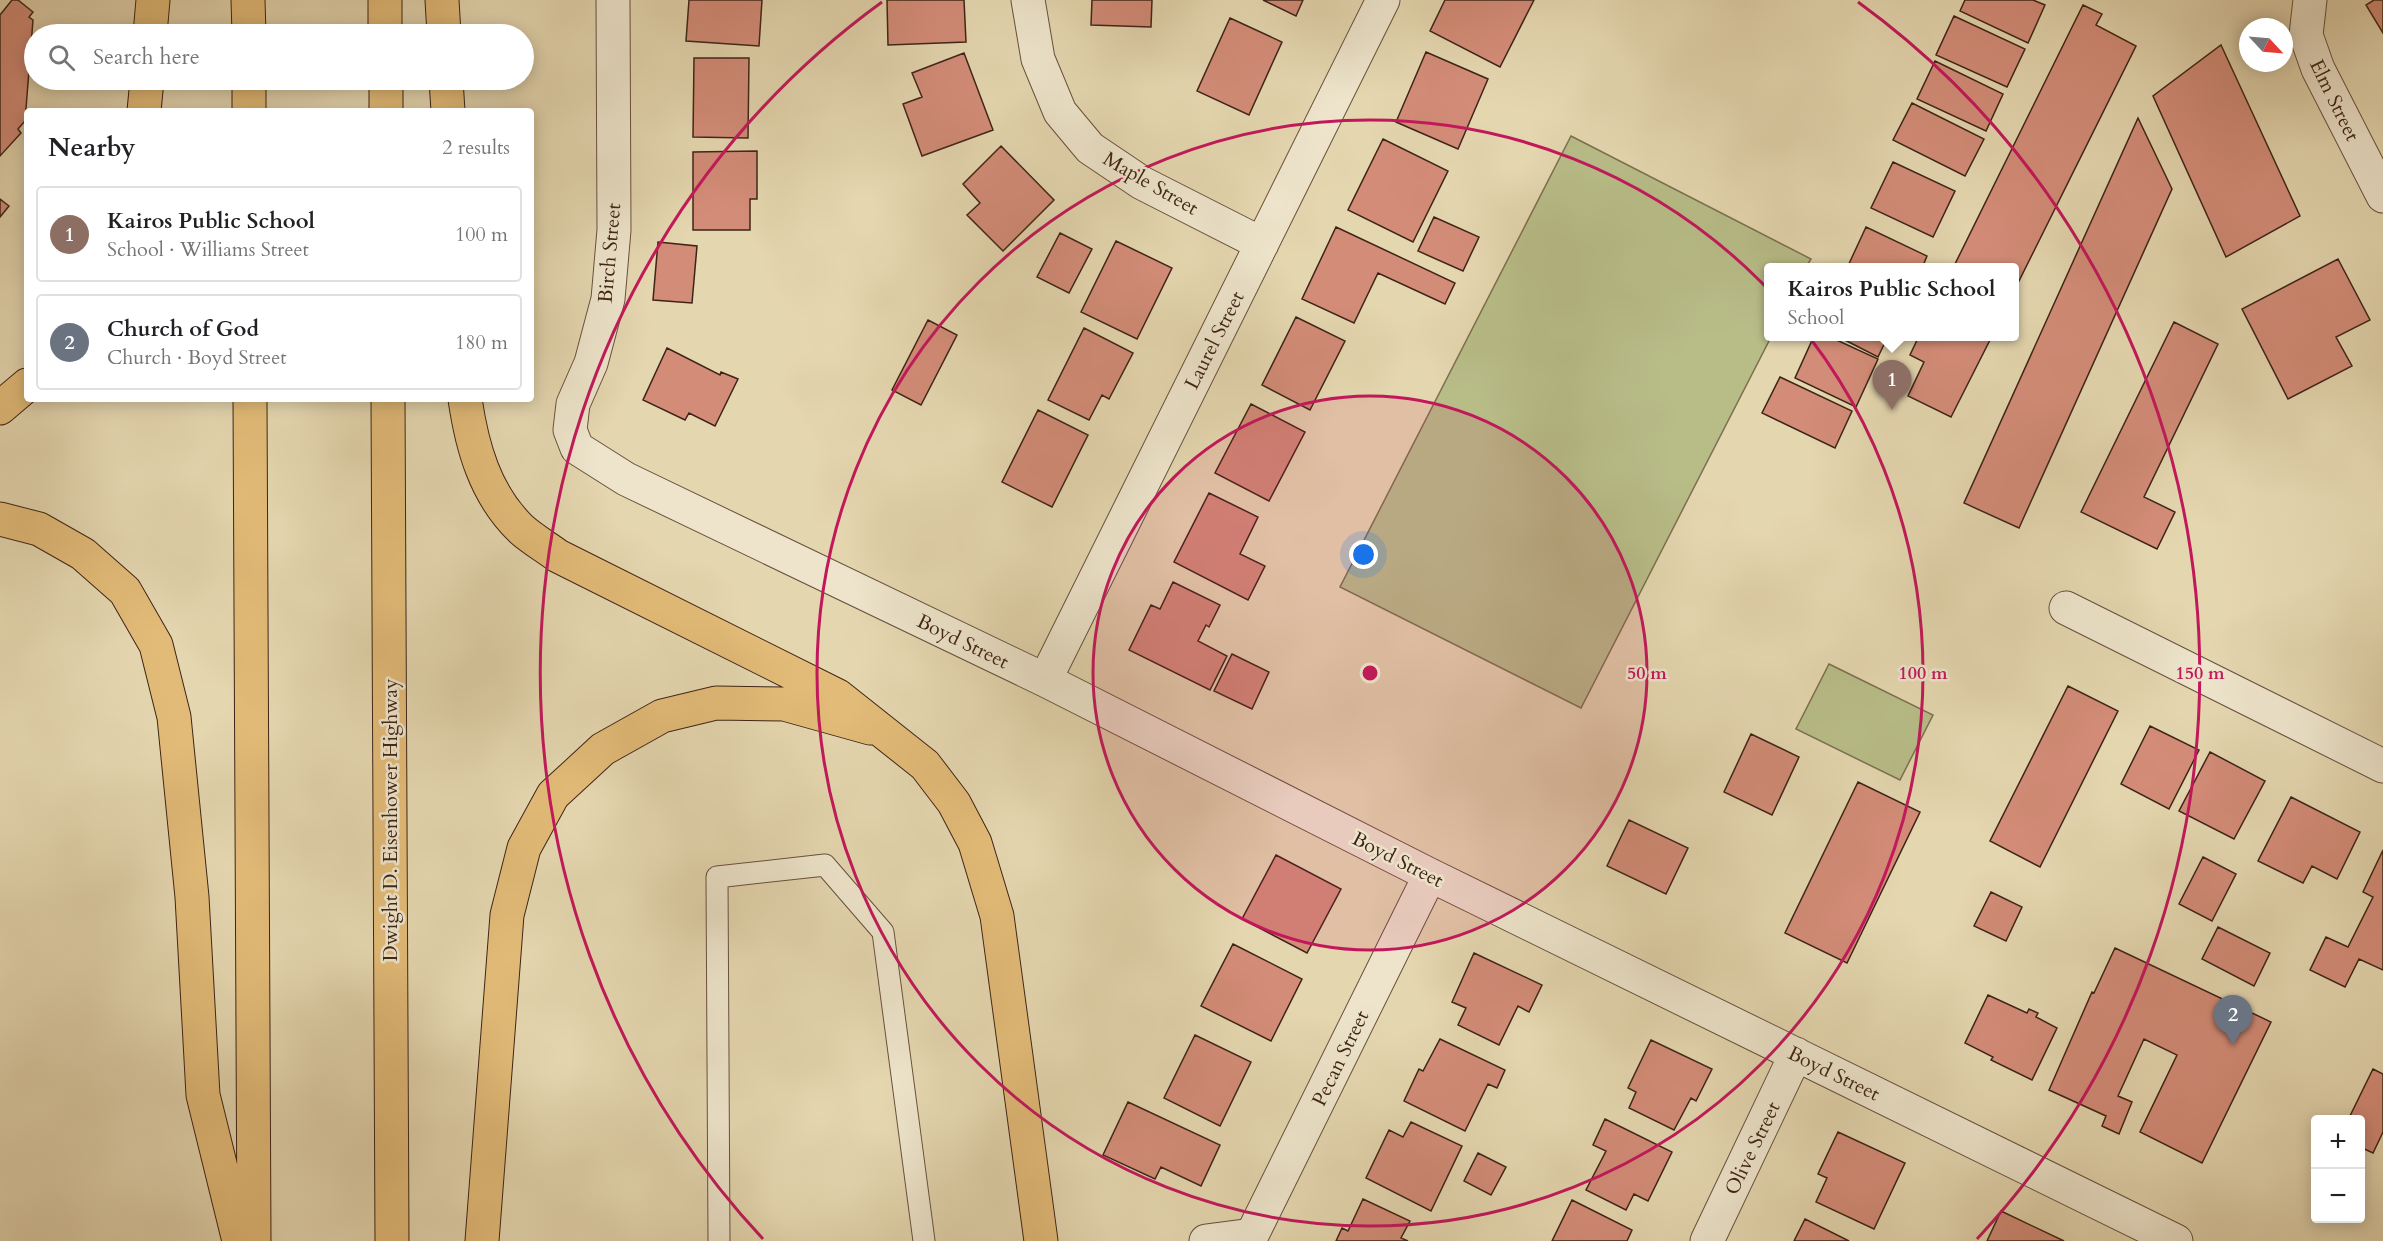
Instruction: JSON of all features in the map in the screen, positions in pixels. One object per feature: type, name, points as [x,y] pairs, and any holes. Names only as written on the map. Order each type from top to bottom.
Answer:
[{"type":"highway","points":[[151,24],[153,0]]},
{"type":"highway","points":[[248,0],[249,24]]},
{"type":"highway","points":[[385,0],[386,24]]},
{"type":"highway","points":[[442,0],[443,24]]},
{"type":"highway","points":[[144,108],[146,90]]},
{"type":"highway","points":[[249,90],[249,108]]},
{"type":"highway","points":[[386,90],[386,108]]},
{"type":"highway","points":[[447,90],[448,108]]},
{"type":"highway","points":[[0,408],[24,388]]},
{"type":"highway","points":[[250,402],[254,1241]]},
{"type":"highway","name":"Dwight D. Eisenhower Highway","points":[[388,402],[392,1241]]},
{"type":"highway","points":[[465,402],[469,428],[480,466],[496,499],[522,529],[558,556],[838,696],[925,765],[954,803],[975,843],[997,916],[1041,1241]]},
{"type":"highway","points":[[0,519],[39,529],[83,554],[125,591],[156,645],[174,717],[192,897],[203,1095],[238,1241]]},
{"type":"highway","points":[[482,1241],[507,915],[524,848],[553,795],[603,749],[662,716],[716,703],[784,704],[883,731]]},
{"type":"street","name":"Birch Street","points":[[613,0],[614,230],[608,299],[591,363],[573,404],[570,430],[577,448],[620,475]]},
{"type":"street","name":"Maple Street","points":[[1028,0],[1038,59],[1060,112],[1090,148],[1142,183],[1262,244]]},
{"type":"street","name":"Laurel Street","points":[[1045,680],[1383,0]]},
{"type":"street","name":"Elm Street","points":[[2310,0],[2306,34],[2318,69],[2383,196]]},
{"type":"street","name":"Boyd Street","points":[[620,475],[1045,680],[1430,875],[2167,1239]]},
{"type":"street","points":[[2066,608],[2383,766]]},
{"type":"street","name":"Pecan Street","points":[[1251,1238],[1430,875]]},
{"type":"street","name":"Olive Street","points":[[1707,1241],[1796,1054]]},
{"type":"street","points":[[1206,1241],[1251,1238]]},
{"type":"lane","points":[[719,1241],[717,877],[825,865],[883,932],[924,1241]]},
{"type":"green space","points":[[1571,136],[1811,259],[1808,263],[1764,263],[1764,341],[1769,341],[1581,708],[1340,587]]},
{"type":"green space","points":[[1829,664],[1933,715],[1900,780],[1796,729]]},
{"type":"building","points":[[12,0],[18,0],[33,12],[29,17],[33,20],[33,24],[24,24],[24,90],[27,90],[24,122],[18,129],[21,133],[0,156],[0,15]]},
{"type":"building","points":[[689,0],[762,0],[759,46],[686,41]]},
{"type":"building","points":[[887,0],[964,0],[966,42],[888,45]]},
{"type":"building","points":[[1092,0],[1152,0],[1151,27],[1091,25]]},
{"type":"building","points":[[1263,0],[1303,0],[1296,16]]},
{"type":"building","points":[[1445,0],[1534,0],[1500,67],[1430,31]]},
{"type":"building","points":[[1965,0],[2033,0],[2045,5],[2028,43],[1960,11]]},
{"type":"building","points":[[2374,0],[2383,0],[2383,33],[2366,5]]},
{"type":"building","points":[[2083,5],[2102,14],[2096,25],[2136,46],[2019,281],[2019,263],[1955,263]]},
{"type":"building","points":[[1954,16],[2025,49],[2007,87],[1936,55]]},
{"type":"building","points":[[1230,18],[1282,42],[1249,115],[1197,91]]},
{"type":"building","points":[[2221,45],[2300,216],[2226,257],[2153,96]]},
{"type":"building","points":[[1426,52],[1488,79],[1458,149],[1396,122]]},
{"type":"building","points":[[964,53],[993,130],[922,156],[903,104],[922,97],[912,73]]},
{"type":"building","points":[[694,58],[749,58],[748,138],[693,137]]},
{"type":"building","points":[[1935,61],[2003,94],[1986,131],[1917,99]]},
{"type":"building","points":[[1912,103],[1984,139],[1965,176],[1893,140]]},
{"type":"building","points":[[2138,118],[2172,189],[2019,528],[1964,503]]},
{"type":"building","points":[[1383,139],[1448,171],[1413,242],[1348,210]]},
{"type":"building","points":[[1001,146],[1054,200],[1003,251],[967,215],[980,203],[963,184]]},
{"type":"building","points":[[757,151],[757,199],[750,199],[750,230],[693,230],[693,152]]},
{"type":"building","points":[[1893,162],[1955,191],[1933,237],[1871,208]]},
{"type":"building","points":[[0,199],[9,206],[0,217]]},
{"type":"building","points":[[1434,217],[1479,237],[1463,271],[1418,251]]},
{"type":"building","points":[[1336,227],[1455,283],[1445,304],[1378,273],[1354,323],[1302,299]]},
{"type":"building","points":[[1866,227],[1927,256],[1924,263],[1849,263]]},
{"type":"building","points":[[1060,233],[1092,249],[1069,293],[1037,277]]},
{"type":"building","points":[[1116,241],[1172,268],[1137,339],[1081,312]]},
{"type":"building","points":[[658,242],[697,246],[692,303],[653,300]]},
{"type":"building","points":[[2338,259],[2370,320],[2336,337],[2352,366],[2288,399],[2242,309]]},
{"type":"building","points":[[1296,317],[1345,341],[1310,410],[1262,385]]},
{"type":"building","points":[[928,320],[957,335],[921,405],[892,390]]},
{"type":"building","points":[[2174,322],[2218,344],[2144,497],[2175,512],[2157,549],[2081,512]]},
{"type":"building","points":[[1084,328],[1133,353],[1109,399],[1102,395],[1089,420],[1048,400]]},
{"type":"building","points":[[1812,341],[1839,341],[1878,359],[1856,407],[1795,378]]},
{"type":"building","points":[[1847,341],[1886,341],[1878,357]]},
{"type":"building","points":[[1917,341],[1989,341],[1951,417],[1908,396],[1924,362],[1910,355]]},
{"type":"building","points":[[667,348],[720,375],[721,372],[738,379],[715,426],[689,413],[685,420],[643,400]]},
{"type":"building","points":[[1780,377],[1852,411],[1835,448],[1762,413]]},
{"type":"building","points":[[1251,404],[1305,432],[1269,501],[1215,473]]},
{"type":"building","points":[[1038,410],[1088,435],[1052,507],[1002,482]]},
{"type":"building","points":[[1209,493],[1258,517],[1240,554],[1265,566],[1248,600],[1174,562]]},
{"type":"building","points":[[1173,582],[1220,605],[1209,627],[1206,625],[1198,641],[1227,656],[1210,690],[1129,650],[1151,605],[1160,609]]},
{"type":"building","points":[[1232,654],[1269,672],[1252,709],[1214,691]]},
{"type":"building","points":[[2068,686],[2118,711],[2040,867],[1990,841]]},
{"type":"building","points":[[2150,726],[2199,750],[2169,809],[2121,784]]},
{"type":"building","points":[[1751,734],[1799,757],[1772,815],[1724,792]]},
{"type":"building","points":[[2210,752],[2265,781],[2234,839],[2179,811]]},
{"type":"building","points":[[1858,782],[1920,812],[1847,963],[1785,933]]},
{"type":"building","points":[[2291,797],[2360,832],[2337,879],[2312,866],[2303,883],[2258,861]]},
{"type":"building","points":[[1629,820],[1688,848],[1666,894],[1607,866]]},
{"type":"building","points":[[2383,850],[2383,970],[2359,959],[2345,987],[2310,970],[2326,937],[2348,947],[2373,897],[2363,892]]},
{"type":"building","points":[[1276,855],[1341,889],[1307,953],[1242,919]]},
{"type":"building","points":[[2203,857],[2236,874],[2212,921],[2179,904]]},
{"type":"building","points":[[1991,892],[2022,907],[2006,941],[1974,926]]},
{"type":"building","points":[[2218,927],[2270,953],[2254,986],[2202,959]]},
{"type":"building","points":[[1233,944],[1302,979],[1271,1041],[1201,1006]]},
{"type":"building","points":[[2115,948],[2271,1022],[2202,1163],[2140,1132],[2177,1055],[2144,1039],[2118,1096],[2132,1102],[2119,1134],[2102,1126],[2106,1116],[2049,1090],[2092,992],[2094,993]]},
{"type":"building","points":[[1474,953],[1542,985],[1529,1012],[1518,1006],[1499,1045],[1458,1025],[1466,1008],[1452,1002]]},
{"type":"building","points":[[1988,995],[2027,1013],[2029,1009],[2038,1013],[2036,1017],[2057,1028],[2032,1080],[1991,1060],[1993,1057],[1965,1043]]},
{"type":"building","points":[[1195,1035],[1251,1062],[1220,1126],[1164,1098]]},
{"type":"building","points":[[1440,1039],[1505,1070],[1497,1088],[1488,1084],[1465,1131],[1404,1101],[1419,1069],[1423,1071]]},
{"type":"building","points":[[1651,1040],[1712,1069],[1696,1101],[1691,1098],[1674,1130],[1629,1108],[1636,1092],[1628,1088]]},
{"type":"building","points":[[2373,1069],[2383,1074],[2383,1132],[2373,1153],[2365,1149],[2365,1115],[2350,1115]]},
{"type":"building","points":[[1128,1102],[1220,1145],[1201,1186],[1161,1167],[1155,1179],[1103,1155]]},
{"type":"building","points":[[1605,1119],[1672,1152],[1648,1201],[1634,1194],[1626,1210],[1586,1190],[1606,1151],[1593,1145]]},
{"type":"building","points":[[1411,1122],[1462,1146],[1431,1211],[1366,1178],[1389,1130],[1403,1137]]},
{"type":"building","points":[[1838,1132],[1905,1163],[1874,1229],[1816,1202],[1827,1178],[1818,1174]]},
{"type":"building","points":[[1478,1153],[1506,1167],[1491,1195],[1464,1181]]},
{"type":"building","points":[[1363,1199],[1410,1221],[1401,1238],[1408,1241],[1336,1241],[1342,1228],[1348,1231]]},
{"type":"building","points":[[1572,1200],[1632,1230],[1627,1241],[1552,1241]]},
{"type":"building","points":[[2001,1211],[2064,1241],[1987,1241]]},
{"type":"building","points":[[1805,1219],[1849,1241],[1794,1241]]},
{"type":"place","name":"Kairos Public School","points":[[1892,410]]},
{"type":"place","name":"Church of God","points":[[2233,1045]]}]
